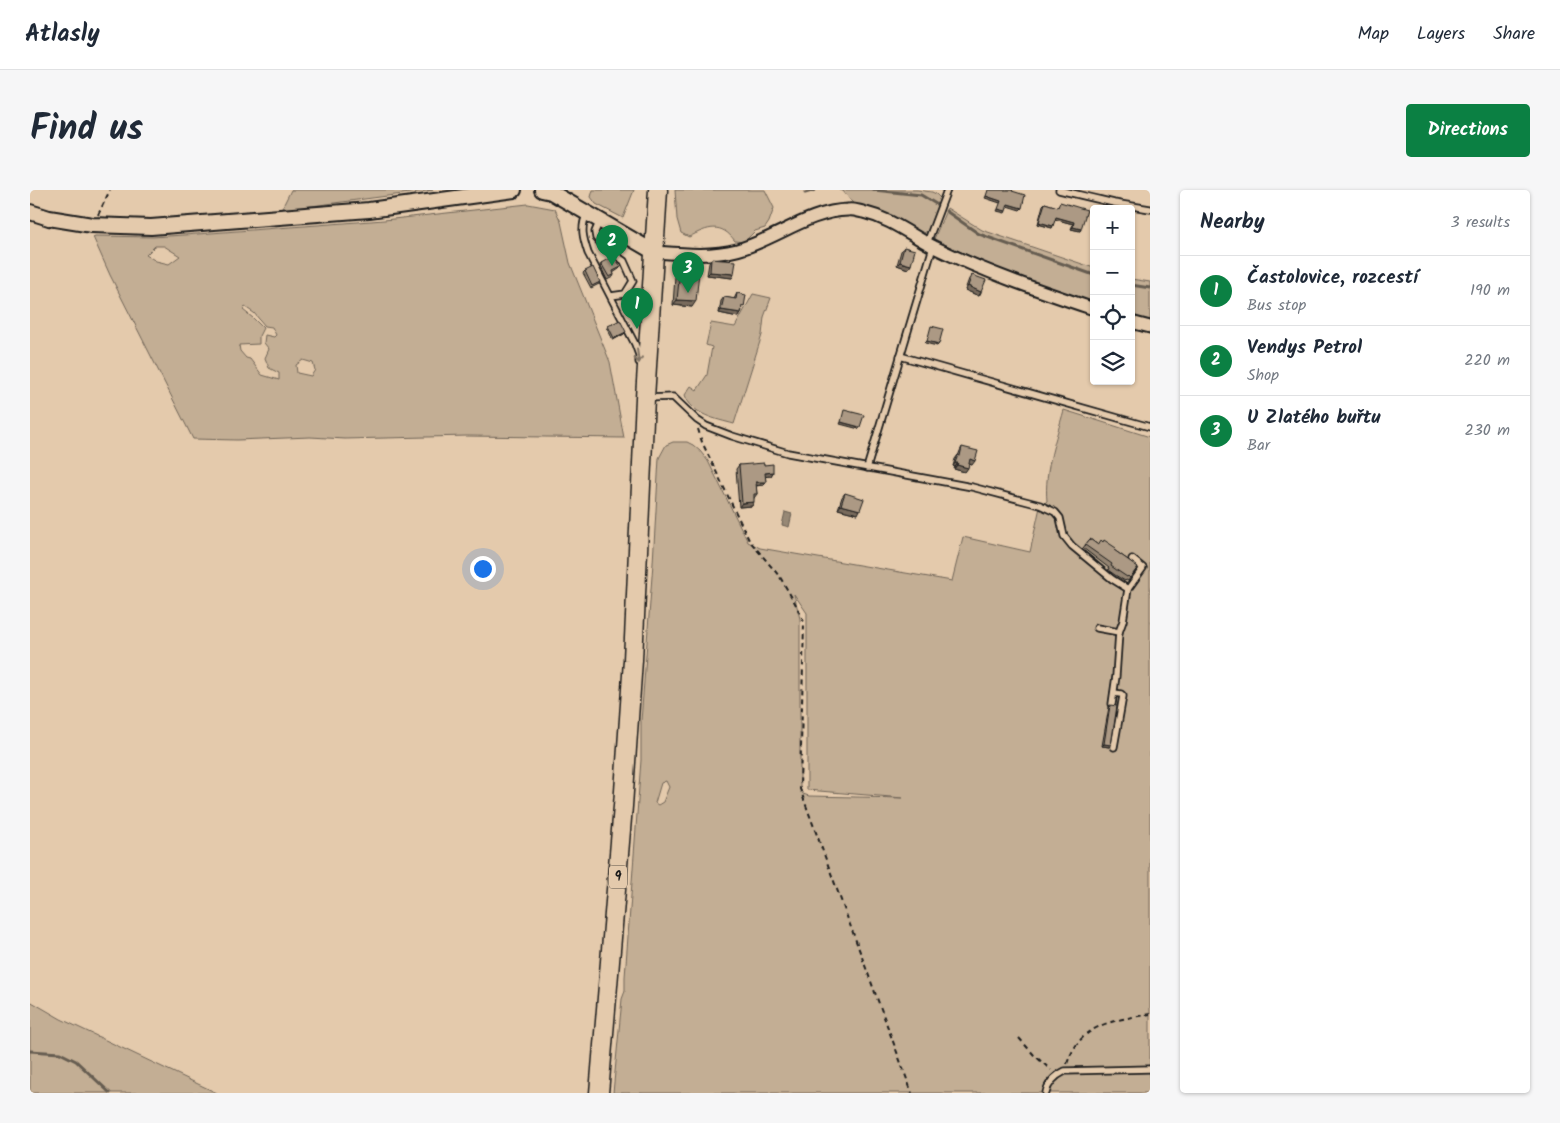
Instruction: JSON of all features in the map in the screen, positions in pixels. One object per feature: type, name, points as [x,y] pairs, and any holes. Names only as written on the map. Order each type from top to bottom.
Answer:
[{"type":"main road","name":"9","points":[[599,1093],[624,806],[633,660],[642,395],[658,190]]},
{"type":"street","points":[[30,212],[49,218],[92,226],[151,227],[369,210],[514,190]]},
{"type":"street","points":[[542,190],[551,192],[654,252],[702,255],[737,250],[826,212],[850,210],[869,214],[890,221],[930,245],[1038,290],[1090,308]]},
{"type":"street","points":[[1135,323],[1150,327]]},
{"type":"lane","points":[[867,468],[947,190]]},
{"type":"lane","points":[[1059,190],[1150,209]]},
{"type":"lane","points":[[587,213],[582,228],[582,237],[635,344],[639,355],[638,372]]},
{"type":"lane","points":[[600,220],[595,232],[596,238],[604,248],[624,260],[633,281],[625,294],[611,296]]},
{"type":"lane","points":[[900,356],[1150,427]]},
{"type":"lane","points":[[642,395],[673,397],[706,426],[788,453],[972,487],[1040,504],[1055,512],[1060,518],[1064,536],[1072,546],[1112,579],[1128,589]]},
{"type":"lane","points":[[1112,704],[1119,632],[1123,621],[1128,589],[1143,568],[1132,559]]},
{"type":"lane","points":[[1097,628],[1119,632]]},
{"type":"lane","points":[[1114,692],[1123,696],[1114,747]]},
{"type":"lane","points":[[1046,1093],[1056,1075],[1065,1071],[1150,1069]]},
{"type":"path","points":[[92,226],[110,190]]},
{"type":"path","points":[[697,420],[702,442],[749,540],[780,577],[804,622],[800,789],[912,1093]]},
{"type":"path","points":[[1065,1071],[1071,1052],[1088,1032],[1112,1021],[1150,1014]]},
{"type":"path","points":[[1019,1038],[1056,1075]]},
{"type":"shaded area","points":[[291,190],[433,190],[281,210]]},
{"type":"shaded area","points":[[593,190],[634,190],[623,218],[596,204],[591,197]]},
{"type":"shaded area","points":[[675,190],[765,190],[774,208],[765,228],[755,231],[744,242],[735,241],[725,231],[714,228],[689,237],[681,233],[677,219]]},
{"type":"shaded area","points":[[840,190],[917,190],[932,192],[941,199],[928,231],[921,234],[856,207]]},
{"type":"shaded area","points":[[528,204],[555,209],[561,222],[570,263],[610,362],[624,438],[467,436],[345,439],[310,437],[237,440],[193,439],[110,275],[93,237],[153,237],[384,220]],"holes":[[[155,246],[164,246],[180,256],[169,264],[156,261],[146,255]],[[245,307],[254,313],[265,326],[272,327],[276,335],[274,337],[265,335],[264,343],[269,349],[265,358],[269,368],[279,373],[279,380],[262,375],[250,359],[246,358],[240,351],[239,345],[259,344],[259,336],[263,328],[243,310]],[[303,360],[313,363],[315,370],[311,376],[297,373],[296,365]]]},
{"type":"shaded area","points":[[947,208],[982,230],[1090,267],[1090,303],[1013,274],[934,239]]},
{"type":"shaded area","points":[[1135,280],[1150,282],[1150,321],[1135,316]]},
{"type":"shaded area","points":[[753,294],[771,298],[764,317],[762,335],[734,424],[699,412],[688,402],[685,395],[691,386],[697,390],[707,375],[712,347],[706,345],[711,323],[735,327]]},
{"type":"shaded area","points":[[1064,410],[1150,437],[1150,1093],[613,1093],[622,999],[625,991],[659,458],[666,445],[673,442],[687,442],[700,451],[708,461],[748,542],[760,548],[952,581],[963,537],[1030,552],[1040,507],[1047,501],[1049,466]],"holes":[[[794,594],[807,613],[807,790],[903,798],[809,796],[803,794],[800,789],[800,619]],[[666,781],[669,787],[663,802],[658,805],[655,803],[661,783]]]},
{"type":"shaded area","points":[[785,512],[792,514],[789,527],[782,525]]},
{"type":"shaded area","points":[[30,1001],[61,1019],[217,1093],[30,1093]]},
{"type":"building","points":[[988,190],[1013,190],[1025,195],[1022,208],[1008,204],[1006,211],[998,209],[1001,201],[986,196]]},
{"type":"building","points":[[1060,202],[1087,210],[1081,229],[1073,227],[1074,222],[1056,217],[1053,226],[1039,222],[1045,203],[1058,207]]},
{"type":"building","points":[[904,247],[915,250],[911,265],[900,262]]},
{"type":"building","points":[[614,256],[621,267],[613,271],[614,275],[609,277],[601,263]]},
{"type":"building","points":[[711,259],[736,261],[734,274],[710,272]]},
{"type":"building","points":[[593,267],[600,282],[592,286],[585,271]]},
{"type":"building","points":[[680,270],[699,272],[696,301],[677,300]]},
{"type":"building","points":[[972,275],[986,280],[981,292],[968,286]]},
{"type":"building","points":[[737,293],[746,295],[741,313],[721,310],[724,297],[736,299]]},
{"type":"building","points":[[620,320],[626,332],[614,338],[608,326]]},
{"type":"building","points":[[931,326],[943,329],[939,344],[927,341]]},
{"type":"building","points":[[844,410],[864,415],[860,427],[841,422]]},
{"type":"building","points":[[962,447],[978,451],[975,461],[970,459],[968,468],[955,463],[958,455],[960,456]]},
{"type":"building","points":[[764,463],[764,465],[773,464],[773,472],[765,473],[766,482],[756,482],[757,494],[754,494],[754,502],[742,503],[739,465]]},
{"type":"building","points":[[845,493],[864,499],[860,510],[841,505]]},
{"type":"building","points":[[1090,539],[1098,545],[1101,540],[1103,542],[1104,540],[1116,548],[1114,550],[1138,567],[1130,578],[1111,566],[1112,564],[1085,545]]},
{"type":"building","points":[[1110,705],[1117,706],[1111,745],[1104,744]]},
{"type":"waterway","points":[[805,193],[815,190]]},
{"type":"waterway","points":[[874,190],[921,195],[936,204]]},
{"type":"waterway","points":[[946,211],[979,234],[1090,274]]},
{"type":"waterway","points":[[1135,286],[1150,288]]},
{"type":"waterway","points":[[30,1051],[60,1053],[76,1061],[110,1093]]},
{"type":"place","name":"Vendys Petrol","points":[[612,266]]},
{"type":"place","name":"U Zlatého buřtu","points":[[688,293]]},
{"type":"place","name":"Častolovice, rozcestí","points":[[637,329]]}]
